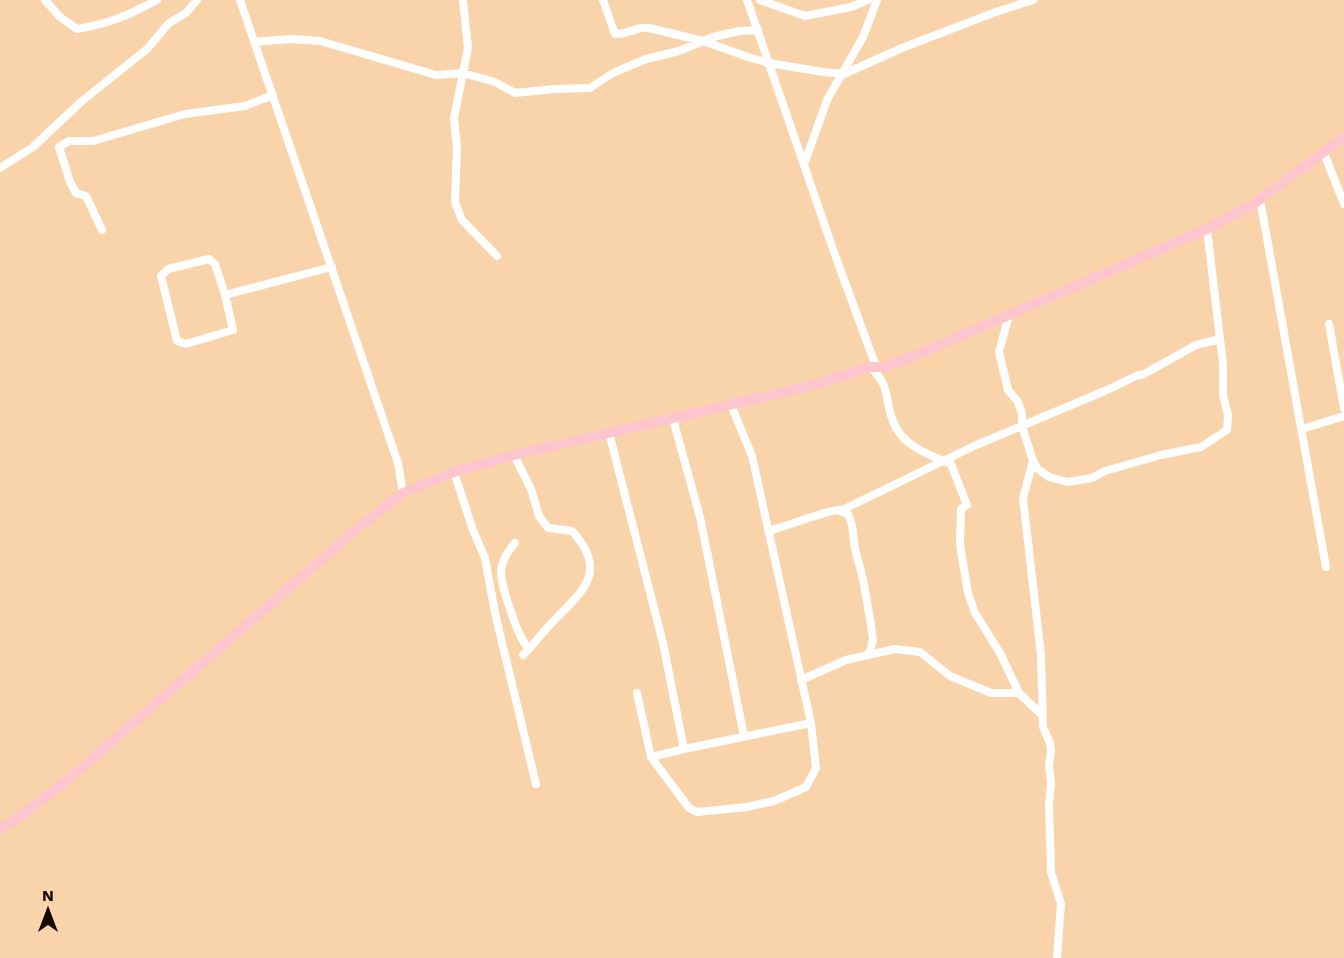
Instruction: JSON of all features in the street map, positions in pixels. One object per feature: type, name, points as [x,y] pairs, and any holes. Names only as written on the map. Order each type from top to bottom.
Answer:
[{"type":"main road","points":[[0,829],[70,778],[341,543],[403,493],[454,472],[514,455],[807,387],[870,367],[884,367],[1207,229],[1260,199],[1344,137]]},
{"type":"street","points":[[45,0],[60,17],[77,29],[126,17],[157,0]]},
{"type":"street","points":[[0,168],[33,147],[82,101],[147,49],[169,23],[186,13],[197,0]]},
{"type":"street","points":[[240,0],[398,463],[403,493]]},
{"type":"street","points":[[463,0],[468,48],[454,118],[457,148],[455,202],[462,220],[497,256]]},
{"type":"street","points":[[603,0],[615,34],[620,35],[642,27],[703,41],[770,63],[844,74],[902,48],[1029,1]]},
{"type":"street","points":[[747,0],[876,364],[870,367],[882,378],[893,422],[902,437],[916,448],[951,465],[967,505],[962,509],[960,537],[968,593],[975,613],[1000,653],[1019,693],[1042,715]]},
{"type":"street","points":[[759,0],[805,16],[851,7],[868,0]]},
{"type":"street","points":[[804,165],[827,100],[844,74],[863,37],[877,0]]},
{"type":"street","points":[[254,42],[290,39],[320,41],[436,75],[463,73],[495,82],[515,93],[590,88],[613,73],[646,59],[679,51],[703,41],[739,31],[758,30]]},
{"type":"street","points":[[102,230],[87,196],[76,193],[70,182],[59,147],[69,141],[93,141],[185,114],[245,106],[273,95]]},
{"type":"street","points":[[1324,153],[1344,204]]},
{"type":"street","points":[[1260,199],[1326,567]]},
{"type":"street","points":[[1009,315],[999,352],[1008,390],[1018,402],[1033,461],[1038,469],[1049,477],[1068,482],[1092,478],[1105,471],[1161,455],[1201,447],[1227,430],[1228,422],[1223,395],[1220,339],[1207,229]]},
{"type":"street","points":[[209,259],[215,264],[225,295],[233,330],[186,344],[181,343],[177,340],[161,276],[168,269],[209,259]]},
{"type":"street","points":[[225,295],[332,267]]},
{"type":"street","points":[[1329,324],[1341,379],[1344,408]]},
{"type":"street","points":[[840,511],[942,461],[1144,374],[1196,345],[1220,339]]},
{"type":"street","points":[[637,693],[651,757],[689,808],[698,813],[774,801],[806,788],[816,768],[811,723],[752,456],[731,405]]},
{"type":"street","points":[[1302,429],[1344,416]]},
{"type":"street","points":[[673,419],[700,517],[744,736]]},
{"type":"street","points":[[609,433],[663,644],[684,749]]},
{"type":"street","points":[[514,455],[531,489],[539,516],[548,528],[572,531],[584,544],[591,564],[588,578],[578,597],[526,652],[501,572],[505,555],[515,543]]},
{"type":"street","points":[[1033,461],[1023,498],[1041,656],[1043,727],[1051,751],[1049,766],[1051,872],[1060,904],[1057,958]]},
{"type":"street","points":[[454,472],[485,558],[495,613],[536,784]]},
{"type":"street","points":[[768,531],[790,526],[831,511],[848,514],[863,579],[873,640],[869,654]]},
{"type":"street","points":[[801,681],[846,660],[895,649],[920,652],[950,676],[991,693],[1019,693]]},
{"type":"street","points":[[651,757],[811,723]]}]
